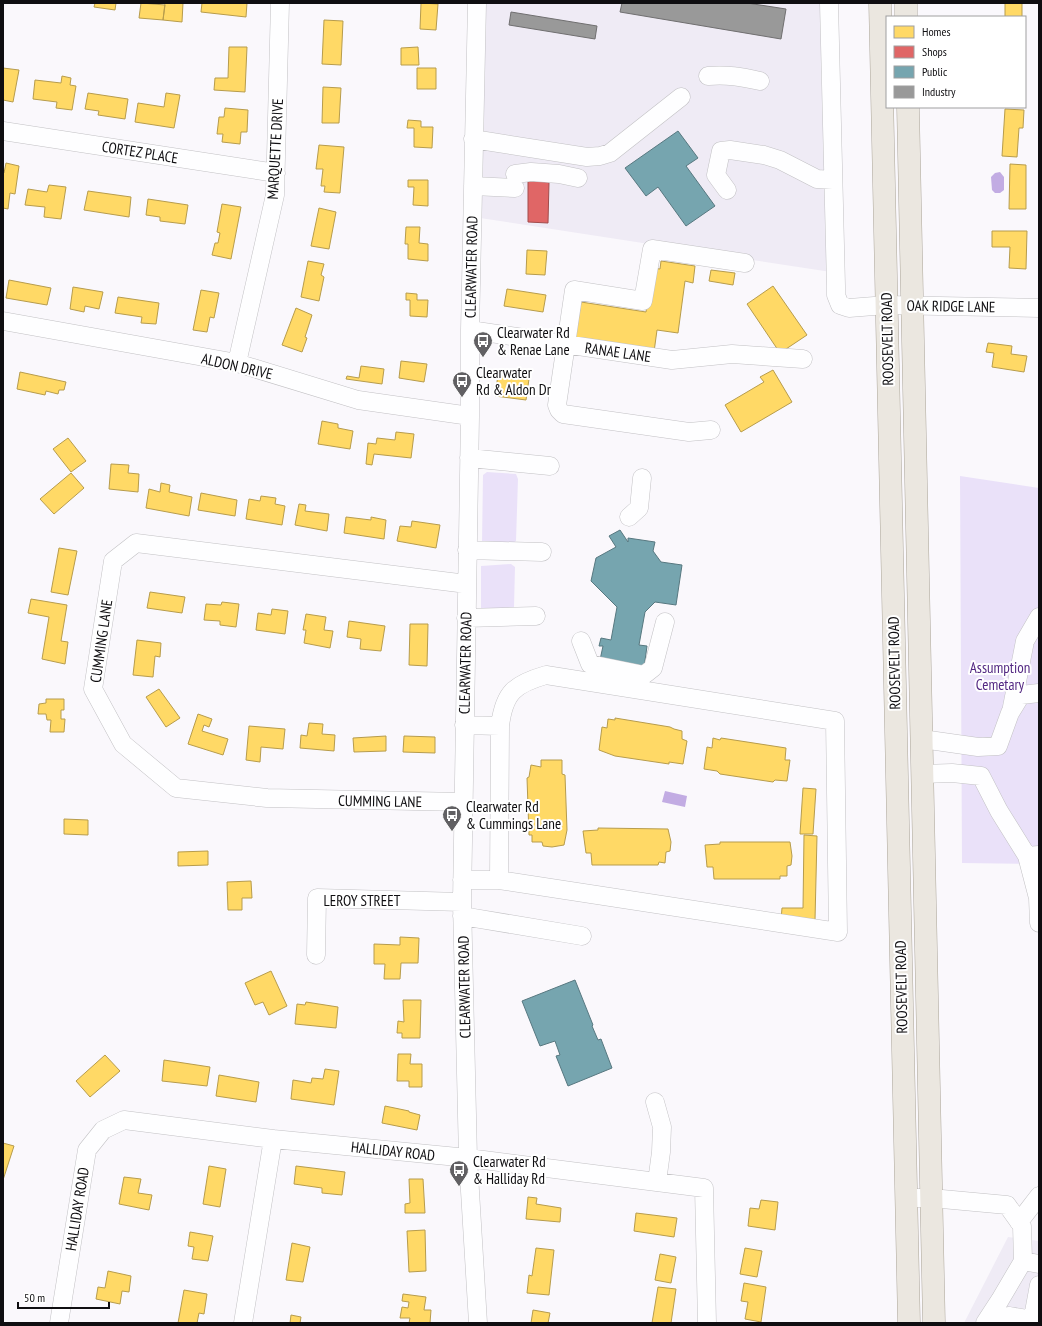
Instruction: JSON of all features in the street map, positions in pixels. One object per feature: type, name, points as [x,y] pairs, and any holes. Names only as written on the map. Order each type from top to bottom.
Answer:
[{"type":"main road","name":"ROOSEVELT ROAD","points":[[880,3],[909,1323]]},
{"type":"main road","points":[[906,3],[906,16]]},
{"type":"main road","name":"ROOSEVELT ROAD","points":[[908,108],[934,1323]]},
{"type":"street","name":"MARQUETTE DRIVE","points":[[237,363],[275,195],[280,3]]},
{"type":"street","name":"CLEARWATER ROAD","points":[[477,3],[472,186],[470,416],[462,802],[462,909],[468,1158],[478,1323]]},
{"type":"street","points":[[727,190],[716,175],[721,151],[730,150],[764,155],[780,160],[817,179],[833,180],[829,3]]},
{"type":"street","points":[[708,76],[734,76],[760,81]]},
{"type":"street","points":[[473,139],[587,157],[600,156],[610,153],[681,96]]},
{"type":"street","name":"CORTEZ PLACE","points":[[3,131],[276,173]]},
{"type":"street","points":[[472,186],[515,181],[531,172],[559,174],[578,178]]},
{"type":"street","name":"OAK RIDGE LANE","points":[[833,180],[836,295],[840,305],[848,308],[887,305],[1039,308]]},
{"type":"street","points":[[711,430],[689,432],[563,414],[559,410],[557,405],[574,290],[643,301],[652,249],[745,263]]},
{"type":"street","name":"ALDON DRIVE","points":[[3,321],[237,363],[358,400],[470,416]]},
{"type":"street","name":"RANAE LANE","points":[[470,330],[672,360],[732,354],[803,359]]},
{"type":"street","points":[[469,458],[550,466]]},
{"type":"street","points":[[629,517],[639,508],[642,478]]},
{"type":"street","name":"CUMMING LANE","points":[[462,802],[267,798],[176,788],[123,744],[94,689],[113,560],[136,544],[466,584]]},
{"type":"street","points":[[467,550],[542,552]]},
{"type":"street","points":[[466,618],[536,616]]},
{"type":"street","points":[[922,740],[978,747],[998,746],[1010,713],[1025,641],[1039,616]]},
{"type":"street","points":[[581,641],[590,664],[644,675],[654,668],[665,622]]},
{"type":"street","points":[[462,880],[499,880],[838,932],[835,721],[546,675],[530,680],[516,688],[506,699],[502,711],[500,726],[499,880]]},
{"type":"street","points":[[1010,713],[1021,695],[1039,693]]},
{"type":"street","points":[[464,725],[500,726]]},
{"type":"street","points":[[922,774],[952,773],[981,776],[999,811],[1033,856],[1038,898],[1039,923]]},
{"type":"street","name":"LEROY STREET","points":[[316,955],[317,898],[462,909]]},
{"type":"street","points":[[462,909],[582,936]]},
{"type":"street","points":[[655,1102],[662,1127],[661,1152],[657,1182]]},
{"type":"street","name":"HALLIDAY ROAD","points":[[59,1323],[87,1150],[103,1130],[124,1120],[273,1139],[468,1158],[704,1188],[707,1323]]},
{"type":"street","points":[[243,1323],[273,1139]]},
{"type":"street","points":[[1018,1222],[1039,1196]]},
{"type":"street","points":[[906,1198],[931,1198],[1007,1205],[1022,1226],[1031,1262],[1000,1300],[985,1323]]},
{"type":"street","points":[[1004,1323],[1010,1316],[1032,1322],[1039,1285]]},
{"type":"shaded area","points":[[486,3],[835,3],[836,69],[821,74],[831,272],[480,218]]},
{"type":"shaded area","points":[[1000,172],[1004,177],[1004,190],[1000,193],[995,193],[992,190],[991,177],[995,173]]},
{"type":"shaded area","points":[[665,791],[687,796],[685,807],[662,802]]},
{"type":"shaded area","points":[[1008,1237],[1039,1241],[1039,1323],[964,1323]]},
{"type":"green space","points":[[487,472],[516,474],[518,479],[516,541],[505,548],[482,543],[483,475]]},
{"type":"green space","name":"Assumption Cemetary","points":[[960,476],[1039,488],[1039,864],[962,863]]},
{"type":"green space","points":[[511,564],[515,567],[514,607],[505,615],[481,612],[481,566]]},
{"type":"building: Homes","points":[[95,3],[116,3],[115,10],[94,7]]},
{"type":"building: Homes","points":[[141,3],[165,5],[163,20],[139,18]]},
{"type":"building: Homes","points":[[165,3],[183,3],[182,22],[163,20]]},
{"type":"building: Homes","points":[[202,3],[247,3],[246,17],[201,12]]},
{"type":"building: Homes","points":[[421,3],[438,4],[436,30],[420,29]]},
{"type":"building: Homes","points":[[1005,3],[1022,3],[1022,16],[1005,16]]},
{"type":"building: Homes","points":[[324,20],[343,21],[341,65],[322,64]]},
{"type":"building: Homes","points":[[229,47],[247,47],[245,92],[214,90],[215,78],[228,78]]},
{"type":"building: Homes","points":[[418,47],[419,65],[401,65],[401,48]]},
{"type":"building: Homes","points":[[3,68],[19,70],[13,102],[3,100]]},
{"type":"building: Homes","points":[[417,68],[436,68],[436,89],[417,89]]},
{"type":"building: Homes","points":[[62,76],[71,78],[70,85],[76,86],[72,110],[56,108],[57,102],[33,99],[35,80],[61,83]]},
{"type":"building: Homes","points":[[323,87],[341,88],[339,123],[322,123]]},
{"type":"building: Homes","points":[[88,93],[128,99],[125,119],[98,115],[99,111],[85,109]]},
{"type":"building: Homes","points":[[166,93],[180,95],[174,128],[135,122],[138,103],[164,107]]},
{"type":"building: Homes","points":[[225,108],[248,110],[247,132],[241,132],[240,144],[222,142],[223,134],[217,134],[219,117],[224,117]]},
{"type":"building: Homes","points":[[1005,109],[1024,110],[1023,128],[1019,128],[1017,157],[1002,156]]},
{"type":"building: Homes","points":[[408,120],[421,121],[421,127],[433,127],[432,148],[414,147],[414,128],[407,128]]},
{"type":"building: Homes","points":[[319,145],[344,147],[340,193],[324,192],[325,186],[321,186],[323,169],[316,169]]},
{"type":"building: Homes","points":[[6,163],[19,166],[15,194],[10,193],[8,209],[3,208],[3,173]]},
{"type":"building: Homes","points":[[1010,164],[1026,165],[1026,209],[1009,209]]},
{"type":"building: Homes","points":[[408,180],[428,180],[428,206],[413,205],[414,187],[408,187]]},
{"type":"building: Homes","points":[[49,185],[66,187],[61,219],[44,217],[45,207],[25,205],[28,189],[47,192]]},
{"type":"building: Homes","points":[[88,191],[131,197],[129,217],[84,210]]},
{"type":"building: Homes","points":[[148,199],[188,205],[185,224],[160,221],[160,217],[146,215]]},
{"type":"building: Homes","points":[[222,204],[241,207],[231,259],[212,255],[215,243],[218,243],[220,233],[217,232]]},
{"type":"building: Homes","points":[[319,208],[336,212],[329,249],[311,246]]},
{"type":"building: Homes","points":[[406,227],[420,227],[419,243],[428,244],[428,261],[408,259],[408,244],[405,244]]},
{"type":"building: Homes","points":[[992,231],[1027,231],[1026,269],[1009,268],[1010,247],[992,247]]},
{"type":"building: Homes","points":[[527,250],[547,251],[545,275],[526,274]]},
{"type":"building: Homes","points":[[308,261],[324,264],[321,275],[324,277],[319,301],[301,297]]},
{"type":"building: Homes","points":[[661,261],[695,266],[693,283],[685,281],[678,333],[657,330],[654,352],[575,340],[581,302],[646,312],[652,268],[660,269]]},
{"type":"building: Homes","points":[[711,270],[735,273],[733,285],[709,281]]},
{"type":"building: Homes","points":[[9,280],[51,288],[47,305],[6,298]]},
{"type":"building: Homes","points":[[773,286],[807,335],[780,353],[747,304]]},
{"type":"building: Homes","points":[[73,287],[103,292],[99,309],[85,306],[84,312],[70,309]]},
{"type":"building: Homes","points":[[507,289],[546,295],[543,312],[504,306]]},
{"type":"building: Homes","points":[[201,290],[219,293],[214,318],[210,317],[207,332],[193,330]]},
{"type":"building: Homes","points":[[406,293],[417,294],[417,300],[428,300],[427,317],[410,316],[410,300],[406,300]]},
{"type":"building: Homes","points":[[118,297],[159,303],[156,324],[141,323],[142,317],[115,313]]},
{"type":"building: Homes","points":[[296,308],[312,315],[302,352],[282,345]]},
{"type":"building: Homes","points":[[988,343],[1012,346],[1011,354],[1027,356],[1024,372],[992,367],[994,353],[986,352]]},
{"type":"building: Homes","points":[[401,361],[427,364],[424,382],[399,378]]},
{"type":"building: Homes","points":[[361,366],[384,369],[382,384],[346,379],[347,376],[359,378]]},
{"type":"building: Homes","points":[[773,370],[792,402],[741,432],[725,405],[764,382],[760,377]]},
{"type":"building: Homes","points":[[20,372],[66,382],[64,390],[59,390],[58,394],[46,391],[45,395],[17,389]]},
{"type":"building: Homes","points":[[498,375],[529,379],[526,400],[495,396]]},
{"type":"building: Homes","points":[[322,421],[338,424],[338,428],[353,431],[350,449],[318,444]]},
{"type":"building: Homes","points":[[396,432],[414,434],[411,458],[374,454],[372,465],[366,464],[368,443],[376,444],[377,438],[395,440]]},
{"type":"building: Homes","points":[[68,438],[86,461],[71,472],[53,449]]},
{"type":"building: Homes","points":[[111,464],[129,465],[128,473],[139,474],[138,492],[109,489]]},
{"type":"building: Homes","points":[[71,473],[84,488],[54,514],[40,499]]},
{"type":"building: Homes","points":[[161,483],[170,485],[169,492],[192,497],[189,516],[146,508],[149,489],[160,492]]},
{"type":"building: Homes","points":[[201,493],[237,500],[235,516],[198,510]]},
{"type":"building: Homes","points":[[261,496],[276,498],[275,504],[285,506],[282,525],[246,519],[249,499],[260,501]]},
{"type":"building: Homes","points":[[299,504],[306,505],[305,511],[329,514],[327,531],[295,525]]},
{"type":"building: Homes","points":[[346,517],[371,520],[371,517],[386,520],[384,539],[344,533]]},
{"type":"building: Homes","points":[[412,521],[440,525],[436,548],[397,541],[400,526],[411,527]]},
{"type":"building: Homes","points":[[59,548],[77,551],[68,595],[51,592]]},
{"type":"building: Homes","points":[[150,592],[185,597],[182,613],[147,608]]},
{"type":"building: Homes","points":[[31,599],[67,605],[61,641],[68,642],[65,664],[42,659],[49,617],[28,613]]},
{"type":"building: Homes","points":[[222,602],[239,604],[236,627],[220,625],[220,621],[204,620],[206,604],[221,605]]},
{"type":"building: Homes","points":[[272,609],[288,611],[285,634],[256,630],[258,613],[271,615]]},
{"type":"building: Homes","points":[[306,614],[326,617],[324,630],[333,631],[330,648],[304,643],[306,630],[303,630]]},
{"type":"building: Homes","points":[[349,621],[385,626],[381,651],[360,649],[361,639],[347,637]]},
{"type":"building: Homes","points":[[410,624],[428,624],[427,666],[409,665]]},
{"type":"building: Homes","points":[[137,640],[161,643],[160,657],[155,656],[153,677],[133,675]]},
{"type":"building: Homes","points":[[159,689],[180,718],[166,727],[146,697]]},
{"type":"building: Homes","points":[[46,699],[64,699],[64,710],[61,710],[61,719],[65,719],[64,732],[50,732],[51,720],[47,720],[46,714],[38,714],[39,704],[46,703]]},
{"type":"building: Homes","points":[[198,714],[212,719],[209,727],[204,725],[202,731],[228,739],[223,755],[188,744]]},
{"type":"building: Homes","points":[[615,718],[670,727],[682,731],[682,739],[687,741],[683,764],[669,762],[669,764],[615,756],[599,750],[602,727],[607,728],[608,719],[615,720]]},
{"type":"building: Homes","points":[[309,723],[323,724],[322,734],[335,735],[334,751],[300,748],[301,735],[307,736]]},
{"type":"building: Homes","points":[[249,726],[285,729],[283,749],[261,747],[260,762],[246,760]]},
{"type":"building: Homes","points":[[386,736],[386,751],[354,752],[353,738]]},
{"type":"building: Homes","points":[[404,736],[435,737],[435,753],[403,752]]},
{"type":"building: Homes","points":[[713,738],[786,748],[785,760],[790,760],[787,781],[775,780],[773,782],[720,774],[717,771],[704,769],[707,747],[712,748]]},
{"type":"building: Homes","points":[[541,760],[562,760],[562,774],[565,775],[567,830],[564,845],[552,847],[543,846],[542,842],[532,842],[532,835],[529,835],[527,778],[529,777],[531,765],[541,767]]},
{"type":"building: Homes","points":[[803,788],[816,789],[813,834],[800,834]]},
{"type":"building: Homes","points":[[64,819],[88,820],[88,835],[64,834]]},
{"type":"building: Homes","points":[[598,828],[668,829],[671,842],[670,851],[666,852],[665,863],[659,862],[658,865],[592,865],[591,853],[586,853],[583,831],[598,830]]},
{"type":"building: Homes","points":[[804,835],[817,836],[815,920],[781,920],[782,908],[803,908]]},
{"type":"building: Homes","points":[[720,842],[790,842],[792,856],[791,865],[787,866],[787,876],[780,876],[780,879],[714,879],[713,867],[707,867],[705,845],[720,844]]},
{"type":"building: Homes","points":[[208,851],[208,865],[178,866],[178,852]]},
{"type":"building: Homes","points":[[251,881],[252,898],[242,898],[242,910],[228,910],[227,882]]},
{"type":"building: Homes","points":[[400,937],[419,938],[418,963],[401,963],[400,979],[384,979],[385,964],[374,964],[374,944],[400,945]]},
{"type":"building: Homes","points":[[271,971],[287,1006],[269,1015],[263,1002],[255,1005],[245,983]]},
{"type":"building: Homes","points":[[403,1000],[421,1000],[420,1038],[402,1038],[402,1033],[397,1033],[398,1021],[404,1022]]},
{"type":"building: Homes","points":[[306,1002],[338,1007],[336,1028],[295,1024],[297,1004],[305,1005]]},
{"type":"building: Homes","points":[[398,1054],[411,1054],[410,1064],[422,1064],[422,1087],[409,1087],[409,1081],[397,1081]]},
{"type":"building: Homes","points":[[105,1055],[120,1071],[90,1097],[76,1081]]},
{"type":"building: Homes","points":[[164,1060],[210,1067],[207,1086],[162,1081]]},
{"type":"building: Homes","points":[[325,1069],[339,1071],[334,1105],[291,1099],[293,1080],[311,1083],[312,1078],[323,1079]]},
{"type":"building: Homes","points":[[219,1075],[259,1082],[256,1102],[216,1096]]},
{"type":"building: Homes","points":[[385,1106],[420,1115],[417,1130],[382,1123]]},
{"type":"building: Homes","points":[[3,1143],[14,1146],[3,1180]]},
{"type":"building: Homes","points":[[209,1166],[226,1169],[220,1207],[203,1204]]},
{"type":"building: Homes","points":[[296,1166],[345,1172],[342,1195],[322,1193],[322,1188],[294,1184]]},
{"type":"building: Homes","points":[[124,1177],[141,1179],[138,1193],[152,1195],[149,1210],[119,1204]]},
{"type":"building: Homes","points":[[409,1179],[423,1179],[425,1213],[405,1213],[405,1204],[410,1203]]},
{"type":"building: Homes","points":[[528,1197],[537,1198],[536,1204],[561,1208],[560,1222],[526,1219]]},
{"type":"building: Homes","points":[[761,1200],[778,1202],[775,1230],[748,1226],[750,1208],[759,1209]]},
{"type":"building: Homes","points":[[636,1213],[677,1218],[674,1237],[634,1231]]},
{"type":"building: Homes","points":[[425,1230],[426,1271],[409,1272],[407,1231]]},
{"type":"building: Homes","points":[[190,1232],[213,1236],[208,1261],[192,1259],[194,1247],[188,1246]]},
{"type":"building: Homes","points":[[292,1243],[310,1247],[303,1282],[286,1280]]},
{"type":"building: Homes","points":[[536,1248],[554,1250],[549,1295],[527,1293],[529,1275],[532,1276]]},
{"type":"building: Homes","points":[[745,1248],[762,1251],[757,1277],[740,1274]]},
{"type":"building: Homes","points":[[660,1254],[676,1257],[671,1283],[655,1280]]},
{"type":"building: Homes","points":[[108,1271],[131,1276],[129,1292],[122,1291],[120,1304],[96,1299],[98,1287],[105,1288]]},
{"type":"building: Homes","points":[[744,1283],[766,1287],[761,1322],[745,1319],[748,1302],[741,1301]]},
{"type":"building: Homes","points":[[658,1287],[676,1289],[671,1323],[652,1323]]},
{"type":"building: Homes","points":[[184,1290],[207,1294],[204,1314],[199,1313],[197,1323],[178,1323]]},
{"type":"building: Homes","points":[[403,1294],[426,1297],[424,1310],[431,1310],[430,1323],[409,1323],[410,1318],[400,1318],[402,1307],[408,1308],[409,1302],[402,1301]]},
{"type":"building: Homes","points":[[533,1310],[550,1313],[548,1323],[531,1323]]},
{"type":"building: Homes","points":[[291,1315],[301,1317],[300,1323],[290,1323]]},
{"type":"building: Shops","points":[[528,181],[549,182],[548,223],[528,222]]},
{"type":"building: Public","points":[[678,131],[698,158],[686,166],[715,206],[686,226],[658,187],[646,196],[625,168]]},
{"type":"building: Public","points":[[620,530],[628,542],[628,538],[655,542],[653,551],[661,562],[682,565],[676,605],[655,602],[645,612],[639,645],[647,646],[644,668],[600,660],[603,646],[599,646],[601,638],[611,640],[617,607],[591,581],[596,558],[616,547],[609,536]]},
{"type":"building: Public","points":[[575,980],[593,1025],[592,1026],[598,1040],[601,1039],[612,1068],[568,1086],[556,1056],[560,1055],[555,1041],[540,1046],[522,1001]]},
{"type":"building: Industry","points":[[622,3],[747,3],[786,9],[781,39],[620,12]]},
{"type":"building: Industry","points":[[511,12],[597,26],[595,39],[509,25]]},
{"type":"place","name":"Clearwater Rd & Renae Lane","points":[[483,358]]},
{"type":"place","name":"Clearwater Rd & Aldon Dr","points":[[462,398]]},
{"type":"place","name":"Clearwater Rd & Cummings Lane","points":[[452,832]]},
{"type":"place","name":"Clearwater Rd & Halliday Rd","points":[[459,1187]]}]
